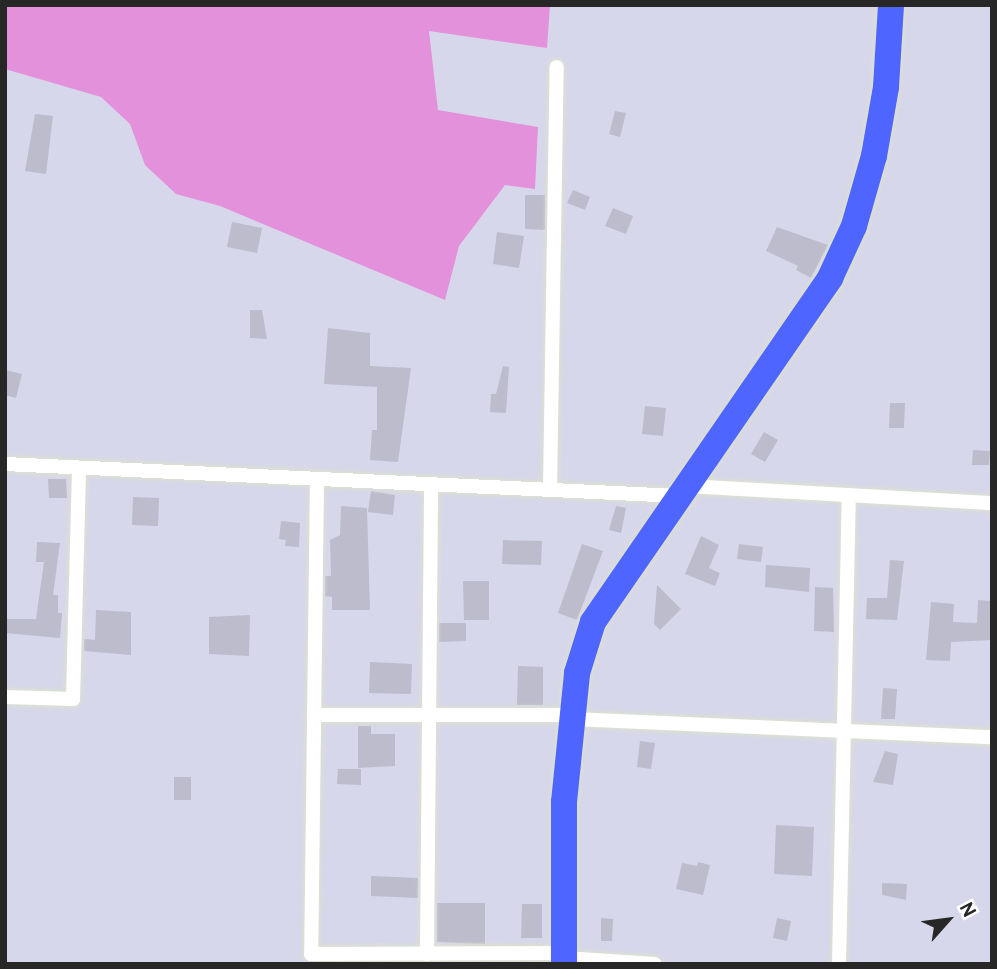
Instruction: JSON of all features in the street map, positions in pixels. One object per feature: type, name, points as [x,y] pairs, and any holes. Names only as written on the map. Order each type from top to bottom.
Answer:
[{"type":"highway","points":[[564,958],[564,802],[577,673],[593,622],[681,491],[796,334],[830,278],[854,226],[874,156],[884,98],[891,5]]},
{"type":"street","points":[[550,490],[557,67]]},
{"type":"street","points":[[5,464],[550,490],[849,495],[992,503]]},
{"type":"street","points":[[5,697],[73,699],[79,468]]},
{"type":"street","points":[[317,479],[312,954],[427,954],[655,964]]},
{"type":"street","points":[[427,954],[431,484]]},
{"type":"street","points":[[839,964],[849,495]]},
{"type":"street","points":[[314,715],[572,717],[845,733],[992,737]]},
{"type":"shaded area","points":[[5,5],[550,5],[547,48],[429,31],[438,110],[538,127],[535,189],[505,185],[459,246],[445,300],[220,206],[176,194],[145,165],[130,124],[101,97],[5,69]]},
{"type":"building","points":[[615,111],[626,113],[620,137],[609,134]]},
{"type":"building","points":[[35,114],[53,116],[46,174],[25,171]]},
{"type":"building","points":[[573,190],[590,197],[585,210],[567,203]]},
{"type":"building","points":[[525,195],[545,195],[545,230],[525,229]]},
{"type":"building","points":[[613,208],[633,216],[626,234],[605,226]]},
{"type":"building","points":[[232,222],[262,228],[257,253],[227,247]]},
{"type":"building","points":[[777,227],[828,245],[811,278],[796,270],[798,266],[766,251]]},
{"type":"building","points":[[497,232],[524,236],[519,268],[493,264]]},
{"type":"building","points":[[250,310],[262,310],[267,339],[250,338]]},
{"type":"building","points":[[328,328],[370,333],[370,366],[411,368],[398,462],[370,460],[372,430],[377,430],[377,387],[324,384]]},
{"type":"building","points":[[503,366],[509,367],[506,413],[490,412],[491,394],[496,394]]},
{"type":"building","points":[[5,370],[22,374],[16,398],[5,395]]},
{"type":"building","points":[[890,403],[905,403],[904,428],[889,428]]},
{"type":"building","points":[[645,406],[666,408],[663,436],[642,434]]},
{"type":"building","points":[[764,432],[778,440],[765,462],[751,454]]},
{"type":"building","points":[[973,450],[990,451],[989,465],[972,465]]},
{"type":"building","points":[[48,479],[66,479],[67,498],[49,498]]},
{"type":"building","points":[[371,491],[395,495],[393,515],[368,512]]},
{"type":"building","points":[[133,497],[159,498],[158,526],[132,525]]},
{"type":"building","points":[[341,506],[367,508],[370,610],[332,610],[332,597],[325,596],[325,576],[331,576],[330,540],[340,535]]},
{"type":"building","points":[[616,506],[626,508],[621,533],[609,530]]},
{"type":"building","points":[[281,521],[300,523],[299,547],[285,546],[286,540],[279,539]]},
{"type":"building","points":[[701,536],[719,545],[709,568],[720,573],[715,586],[685,574]]},
{"type":"building","points":[[503,540],[542,541],[541,565],[502,564]]},
{"type":"building","points":[[37,542],[60,543],[53,595],[58,595],[58,613],[62,613],[60,638],[5,633],[5,619],[36,619],[44,562],[36,562]]},
{"type":"building","points":[[582,544],[603,551],[577,620],[558,613]]},
{"type":"building","points":[[739,544],[763,547],[761,562],[737,559]]},
{"type":"building","points":[[890,560],[904,561],[897,620],[866,619],[867,598],[887,598]]},
{"type":"building","points":[[766,565],[810,568],[809,592],[765,587]]},
{"type":"building","points":[[463,581],[489,581],[489,620],[464,620]]},
{"type":"building","points":[[657,585],[681,609],[660,630],[654,624]]},
{"type":"building","points":[[815,587],[833,588],[834,632],[814,631]]},
{"type":"building","points":[[978,600],[992,601],[992,640],[951,642],[950,661],[926,660],[931,602],[954,604],[953,622],[977,623]]},
{"type":"building","points":[[96,610],[131,612],[131,655],[84,651],[84,639],[95,640]]},
{"type":"building","points":[[250,615],[249,656],[209,654],[209,617]]},
{"type":"building","points":[[439,623],[466,623],[466,641],[439,642]]},
{"type":"building","points":[[370,662],[412,664],[411,694],[369,693]]},
{"type":"building","points":[[518,666],[543,667],[543,705],[517,705]]},
{"type":"building","points":[[883,688],[897,689],[895,719],[881,719]]},
{"type":"building","points":[[358,726],[371,726],[371,734],[395,734],[395,766],[358,768]]},
{"type":"building","points":[[640,741],[655,743],[651,769],[637,767]]},
{"type":"building","points":[[885,751],[898,754],[893,785],[873,782]]},
{"type":"building","points":[[338,769],[361,769],[361,785],[337,784]]},
{"type":"building","points":[[174,777],[191,777],[191,800],[174,800]]},
{"type":"building","points":[[776,825],[814,827],[812,876],[774,874]]},
{"type":"building","points":[[698,862],[710,865],[703,895],[676,889],[682,863],[697,866]]},
{"type":"building","points":[[371,876],[418,878],[418,898],[371,896]]},
{"type":"building","points":[[882,883],[907,884],[906,900],[882,895]]},
{"type":"building","points":[[437,903],[485,903],[485,944],[437,942]]},
{"type":"building","points":[[522,904],[542,904],[542,938],[521,938]]},
{"type":"building","points":[[601,918],[613,919],[612,941],[601,941]]},
{"type":"building","points":[[777,918],[791,921],[787,941],[773,938]]}]
